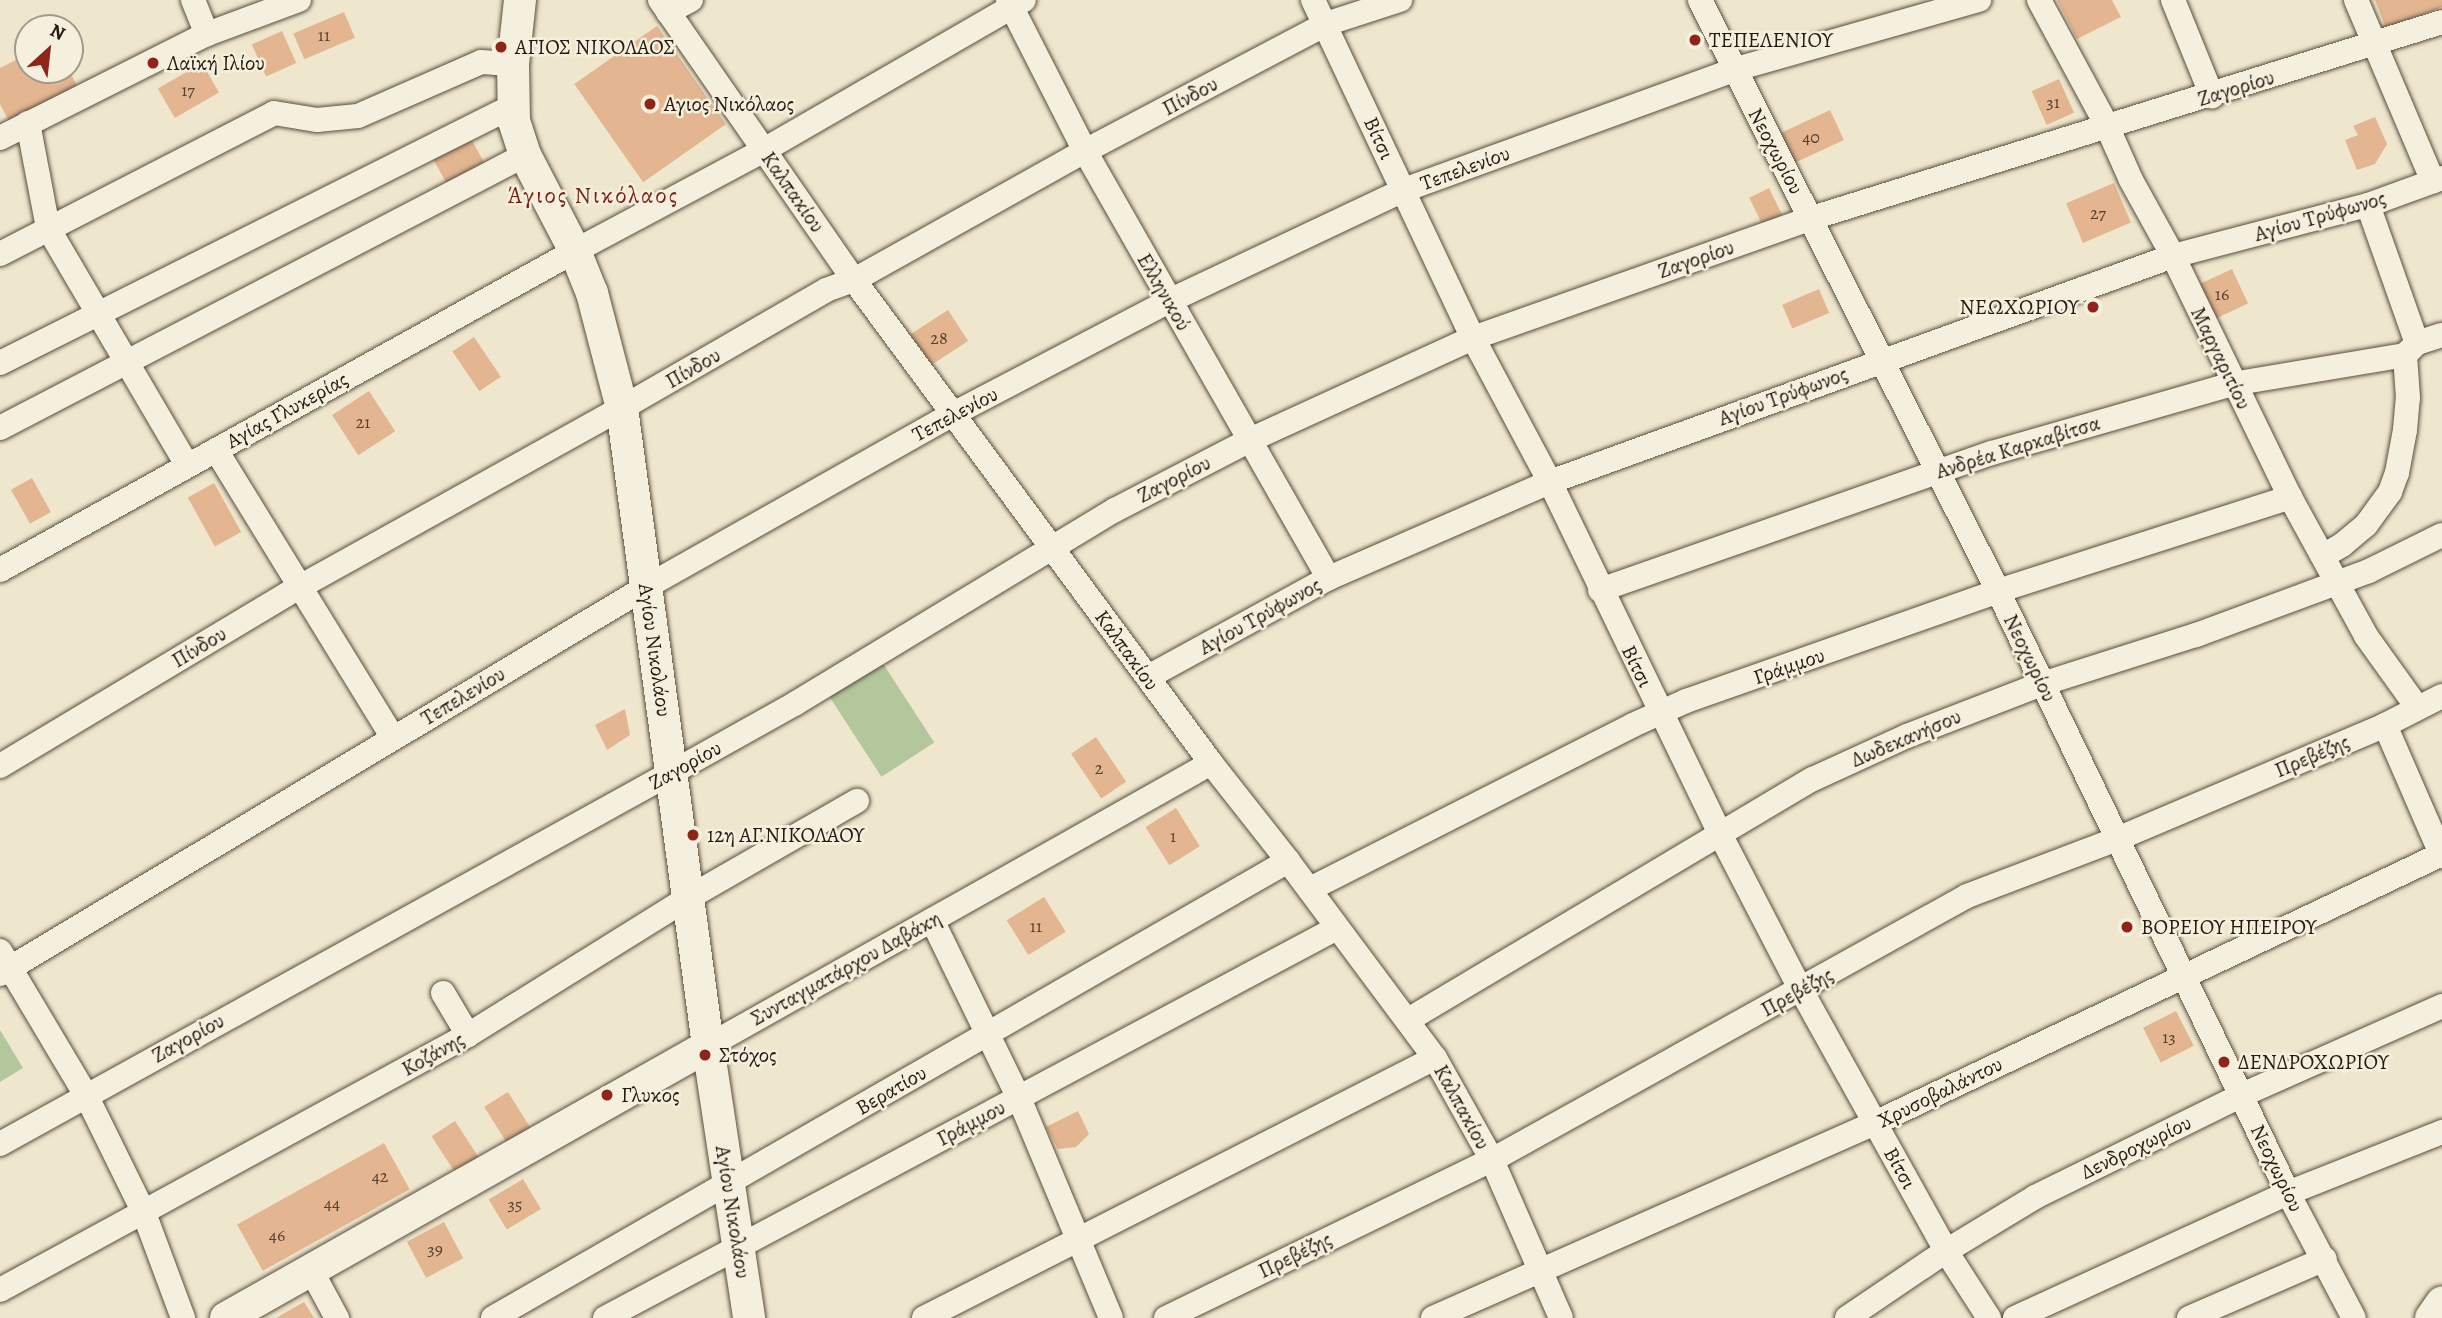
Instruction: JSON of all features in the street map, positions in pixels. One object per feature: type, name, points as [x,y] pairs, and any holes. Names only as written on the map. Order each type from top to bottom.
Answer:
[{"type":"street","points":[[194,0],[207,34]]},
{"type":"street","points":[[1,134],[207,34],[299,0]]},
{"type":"street","name":"Αγίου Νικολάου","points":[[520,0],[513,64],[514,121],[525,155],[575,251],[603,326],[622,408],[708,1046],[749,1318]]},
{"type":"street","points":[[664,6],[691,0]]},
{"type":"street","name":"Βίτσι","points":[[1313,0],[1473,338],[1550,482],[1720,834],[1801,990],[1946,1251],[1989,1318]]},
{"type":"street","name":"Πίνδου","points":[[0,766],[298,588],[622,408],[827,290],[854,280],[1085,151],[1326,24],[1400,0]]},
{"type":"street","name":"Νεοχωρίου","points":[[1700,0],[1733,70],[1812,218],[1935,472],[1998,592],[2181,976],[2288,1193],[2354,1318]]},
{"type":"street","name":"Τεπελενίου","points":[[3,964],[393,738],[646,587],[953,414],[1169,301],[1404,190],[1733,70],[1979,0]]},
{"type":"street","name":"Μαργαριτίου","points":[[2039,0],[2173,256],[2232,384],[2290,497],[2366,636],[2417,707]]},
{"type":"street","points":[[2173,0],[2212,96]]},
{"type":"street","points":[[2356,0],[2437,180]]},
{"type":"street","name":"Αγίας Γλυκερίας","points":[[0,570],[575,251],[764,150],[1015,2]]},
{"type":"street","name":"Ελληνικού","points":[[1015,2],[1085,151],[1329,579]]},
{"type":"street","name":"Καλπακίου","points":[[664,6],[854,280],[1211,762],[1289,861],[1435,1058],[1492,1160],[1561,1318]]},
{"type":"street","name":"Ζαγορίου","points":[[0,1144],[796,703],[1115,510],[1250,440],[1473,338],[1812,218],[2375,46],[2442,22]]},
{"type":"street","points":[[0,254],[274,113],[317,120],[358,116],[481,62],[513,64]]},
{"type":"street","points":[[0,363],[513,106]]},
{"type":"street","points":[[28,123],[48,228],[187,466]]},
{"type":"street","points":[[0,428],[525,155]]},
{"type":"street","name":"Αγίου Τρύφωνος","points":[[1148,677],[1329,579],[1550,482],[1880,360],[2173,256],[2368,205],[2437,180]]},
{"type":"street","points":[[2323,556],[2343,545],[2366,526],[2390,492],[2397,473],[2405,430],[2411,349],[2368,205]]},
{"type":"street","name":"Ανδρέα Καρκαβίτσα","points":[[1600,590],[1935,472],[2232,384],[2411,349],[2442,335]]},
{"type":"street","points":[[216,450],[298,588],[393,738]]},
{"type":"street","name":"Γράμμου","points":[[1310,889],[1659,712],[1998,592],[2290,497]]},
{"type":"street","name":"Δωδεκανήσου","points":[[1408,1020],[1812,779],[1907,736],[2042,684],[2196,635],[2369,571],[2442,535]]},
{"type":"street","name":"Πρεβέζης","points":[[1166,1318],[1492,1160],[1967,896],[2117,839],[2385,725],[2442,696]]},
{"type":"street","points":[[2385,725],[2442,855]]},
{"type":"street","name":"Συνταγματάρχου Δαβάκη","points":[[226,1318],[1211,762]]},
{"type":"street","name":"Κοζάνης","points":[[0,1290],[468,1035],[688,898],[857,801]]},
{"type":"street","name":"Χρυσοβαλάντου","points":[[1433,1318],[1875,1123],[2181,976],[2442,855]]},
{"type":"street","name":"Βερατίου","points":[[493,1318],[1289,861]]},
{"type":"street","points":[[932,920],[1019,1098],[1111,1318]]},
{"type":"street","name":"Γράμμου","points":[[605,1318],[1337,928]]},
{"type":"street","points":[[3,964],[86,1095],[144,1213],[183,1318]]},
{"type":"street","points":[[443,993],[468,1035]]},
{"type":"street","name":"Δενδροχωρίου","points":[[1847,1318],[1946,1251],[2035,1197],[2242,1095],[2442,1006]]},
{"type":"street","points":[[924,1318],[1435,1058]]},
{"type":"street","points":[[2015,1318],[2288,1193],[2442,1132]]},
{"type":"street","points":[[2189,1318],[2325,1259]]},
{"type":"street","points":[[310,1270],[337,1318]]},
{"type":"street","points":[[2431,1318],[2442,1302]]},
{"type":"green space","points":[[882,662],[934,743],[881,777],[829,696]]},
{"type":"green space","points":[[0,1030],[23,1068],[0,1082]]},
{"type":"building","points":[[2057,0],[2112,0],[2121,17],[2077,39]]},
{"type":"building","points":[[2375,0],[2442,0],[2442,7],[2386,28]]},
{"type":"building","points":[[344,12],[355,38],[304,59],[293,33]]},
{"type":"building","name":"Αγιος Νικόλαος","points":[[657,26],[726,124],[643,182],[574,84]]},
{"type":"building","points":[[282,31],[296,63],[266,76],[252,44]]},
{"type":"building","points":[[14,61],[14,84],[76,84],[78,88],[10,123],[0,104],[0,68]]},
{"type":"building","points":[[202,63],[219,92],[175,118],[158,88]]},
{"type":"building","points":[[2059,79],[2074,113],[2047,125],[2032,91]]},
{"type":"building","points":[[1830,110],[1844,140],[1793,164],[1779,134]]},
{"type":"building","points":[[2375,117],[2387,144],[2375,164],[2357,170],[2345,140],[2358,135],[2353,126]]},
{"type":"building","points":[[470,137],[487,168],[449,188],[432,158]]},
{"type":"building","points":[[2114,183],[2131,223],[2083,243],[2066,203]]},
{"type":"building","points":[[1769,188],[1782,215],[1762,225],[1749,198]]},
{"type":"building","points":[[2232,269],[2248,303],[2214,319],[2198,285]]},
{"type":"building","points":[[1819,289],[1829,313],[1792,329],[1782,305]]},
{"type":"building","points":[[948,310],[968,341],[930,366],[910,335]]},
{"type":"building","points":[[474,337],[501,377],[479,391],[452,352]]},
{"type":"building","points":[[369,391],[395,431],[358,455],[332,415]]},
{"type":"building","points":[[32,478],[51,512],[30,524],[11,490]]},
{"type":"building","points":[[214,483],[241,532],[215,547],[188,498]]},
{"type":"building","points":[[625,709],[630,735],[607,750],[595,725]]},
{"type":"building","points":[[1096,737],[1126,782],[1101,799],[1071,754]]},
{"type":"building","points":[[1176,808],[1200,846],[1169,865],[1145,827]]},
{"type":"building","points":[[1044,897],[1066,932],[1028,955],[1007,920]]},
{"type":"building","points":[[2176,1011],[2194,1046],[2161,1063],[2143,1028]]},
{"type":"building","points":[[508,1092],[531,1129],[508,1144],[484,1107]]},
{"type":"building","points":[[1078,1111],[1089,1134],[1076,1147],[1058,1149],[1046,1127]]},
{"type":"building","points":[[455,1121],[478,1157],[455,1172],[432,1136]]},
{"type":"building","points":[[384,1143],[410,1189],[263,1271],[237,1224]]},
{"type":"building","points":[[523,1179],[541,1209],[507,1230],[489,1200]]},
{"type":"building","points":[[444,1222],[463,1258],[426,1278],[407,1242]]},
{"type":"building","points":[[304,1302],[314,1318],[276,1318]]},
{"type":"place","name":"ΤΕΠΕΛΕΝΙΟΥ","points":[[1695,40]]},
{"type":"place","name":"ΑΓΙΟΣ ΝΙΚΟΛΑΟΣ","points":[[501,47]]},
{"type":"place","name":"Λαϊκή Ιλίου","points":[[153,63]]},
{"type":"place","name":"Αγιος Νικόλαος","points":[[650,104]]},
{"type":"place","name":"ΝΕΩΧΩΡΙΟΥ","points":[[2093,307]]},
{"type":"place","name":"12η ΑΓ.ΝΙΚΟΛΑΟΥ","points":[[693,835]]},
{"type":"place","name":"ΒΟΡΕΙΟΥ ΗΠΕΙΡΟΥ","points":[[2127,927]]},
{"type":"place","name":"Στόχος","points":[[705,1055]]},
{"type":"place","name":"ΔΕΝΔΡΟΧΩΡΙΟΥ","points":[[2224,1062]]},
{"type":"place","name":"Γλυκος","points":[[607,1095]]},
{"type":"district","name":"Άγιος Νικόλαος","points":[[593,196]]}]
